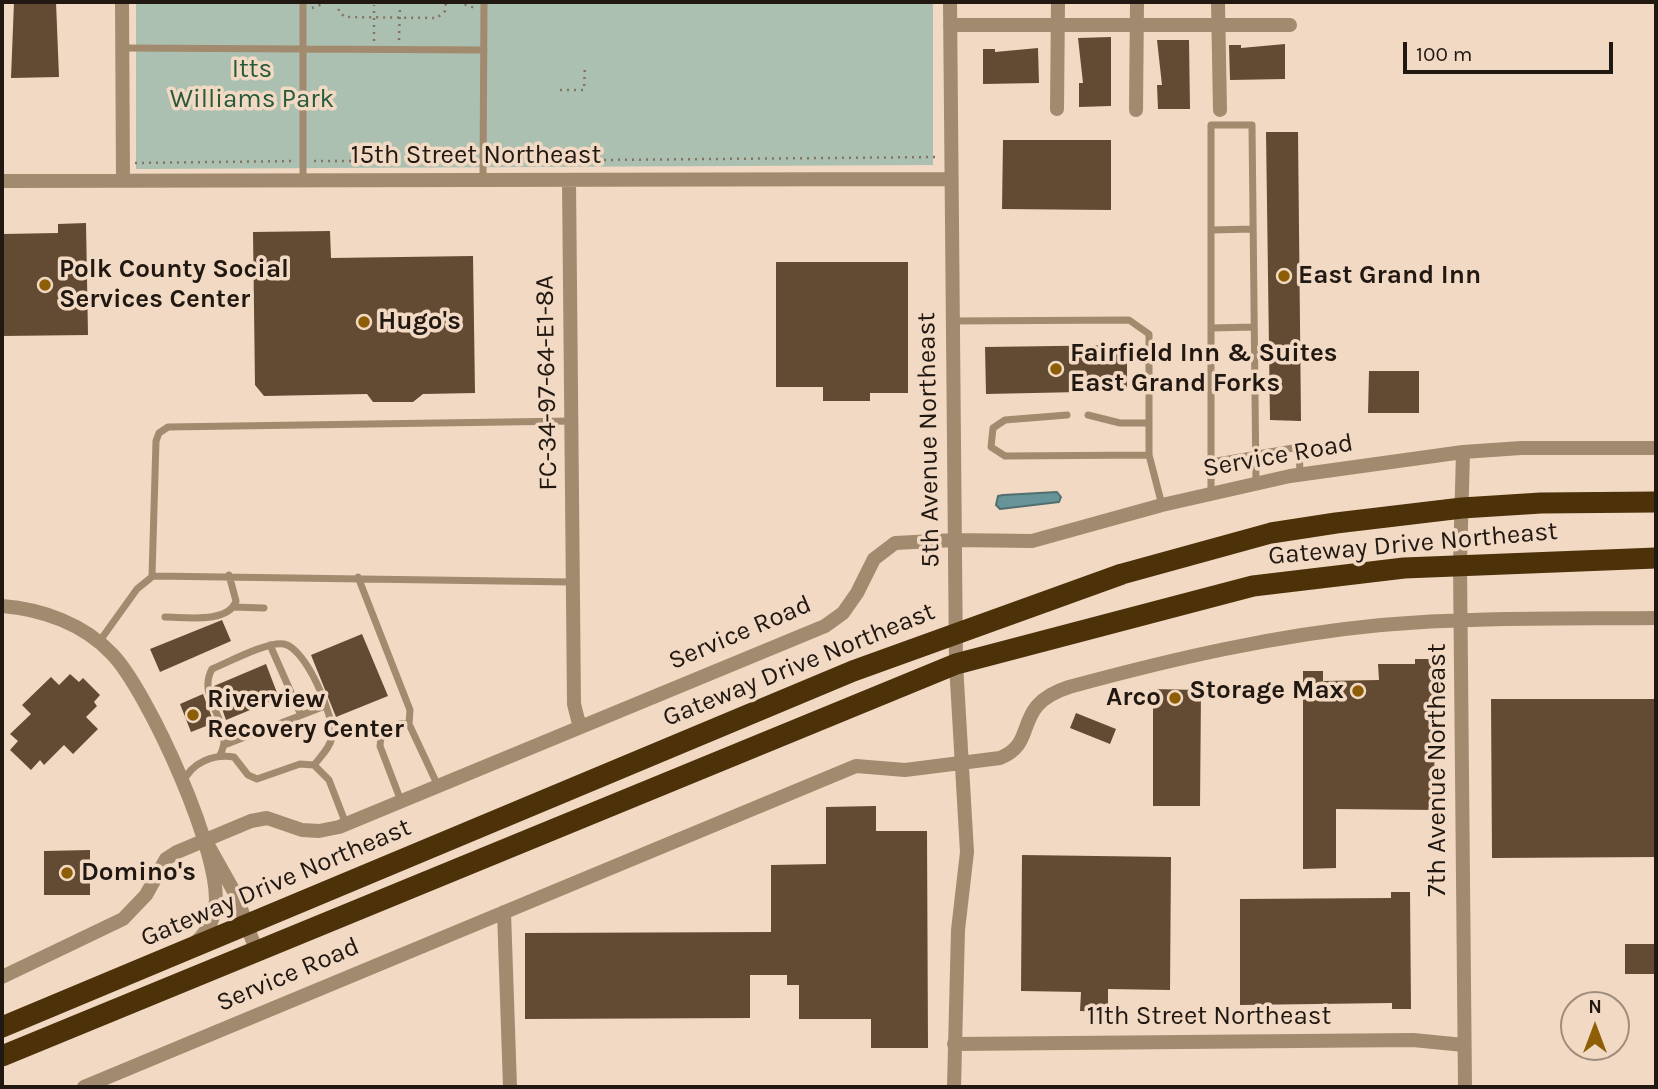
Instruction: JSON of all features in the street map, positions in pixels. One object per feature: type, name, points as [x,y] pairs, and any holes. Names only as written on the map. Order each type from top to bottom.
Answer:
[{"type":"highway","name":"Gateway Drive Northeast","points":[[2,1027],[840,676],[957,631],[1122,574],[1271,533],[1462,508],[1541,503],[1656,502]]},
{"type":"highway","name":"Gateway Drive Northeast","points":[[2,1056],[956,664],[1253,586],[1337,574],[1460,565],[1656,558]]},
{"type":"street","points":[[122,2],[123,179]]},
{"type":"street","name":"5th Avenue Northeast","points":[[950,2],[956,664],[967,852],[958,930],[954,1087]]},
{"type":"street","points":[[1058,2],[1058,110]]},
{"type":"street","points":[[1136,110],[1137,2]]},
{"type":"street","points":[[1218,2],[1220,110]]},
{"type":"street","points":[[950,26],[1290,25]]},
{"type":"street","name":"15th Street Northeast","points":[[2,181],[951,179]]},
{"type":"street","name":"FC-34-97-64-E1-8A","points":[[569,181],[574,704],[578,720],[583,726]]},
{"type":"street","name":"Service Road","points":[[3,974],[123,919],[146,895],[166,859],[251,821],[267,818],[319,831],[346,824],[825,626],[843,613],[874,559],[895,543],[954,540],[1032,541],[1211,493],[1300,475],[1463,452],[1521,447],[1656,448]]},
{"type":"street","name":"7th Avenue Northeast","points":[[1463,452],[1460,565],[1465,1087]]},
{"type":"street","points":[[2,606],[56,617],[99,642],[138,688],[204,841],[216,896],[215,911],[201,937],[184,953]]},
{"type":"street","name":"Service Road","points":[[84,1087],[856,766],[905,770],[992,761],[1013,751],[1020,742],[1035,705],[1049,694],[1069,687],[1217,650],[1377,626],[1462,620],[1656,618]]},
{"type":"street","points":[[204,841],[225,871],[249,925],[256,950]]},
{"type":"street","points":[[504,912],[510,1087]]},
{"type":"street","name":"11th Street Northeast","points":[[954,1044],[1413,1040],[1464,1045]]},
{"type":"lane","points":[[303,2],[303,180]]},
{"type":"lane","points":[[483,181],[484,5]]},
{"type":"lane","points":[[123,48],[484,50]]},
{"type":"lane","points":[[1211,493],[1211,125],[1252,125],[1255,484]]},
{"type":"lane","points":[[1211,230],[1253,229]]},
{"type":"lane","points":[[952,321],[1129,320],[1149,334],[1149,455],[1162,505]]},
{"type":"lane","points":[[1211,328],[1254,327]]},
{"type":"lane","points":[[1067,415],[1005,420],[993,428],[991,447],[1005,456],[1149,455]]},
{"type":"lane","points":[[1088,415],[1120,423],[1149,423]]},
{"type":"lane","points":[[152,576],[156,441],[168,427],[572,421]]},
{"type":"lane","points":[[1211,461],[1299,447],[1300,475]]},
{"type":"lane","points":[[229,575],[236,592],[234,607]]},
{"type":"lane","points":[[99,642],[137,589],[152,576],[569,580],[573,586]]},
{"type":"lane","points":[[358,577],[410,709],[410,724],[438,786]]},
{"type":"lane","points":[[165,617],[216,616],[234,607],[264,608]]},
{"type":"lane","points":[[227,744],[226,732],[207,690],[209,674],[212,669],[270,645],[285,644],[301,656],[325,706],[332,735],[329,746],[314,765]]},
{"type":"lane","points":[[270,645],[301,715]]},
{"type":"lane","points":[[220,755],[227,744],[325,706]]},
{"type":"lane","points":[[401,801],[380,746],[380,738],[386,730],[404,722],[410,724]]},
{"type":"lane","points":[[182,788],[192,770],[209,758],[220,755],[234,757],[248,775],[257,779],[300,764],[314,765],[329,780],[346,824]]},
{"type":"path","points":[[303,12],[328,2]]},
{"type":"path","points":[[338,2],[339,12],[345,17],[374,18],[438,18],[445,11],[446,2]]},
{"type":"path","points":[[458,2],[484,5]]},
{"type":"path","points":[[374,5],[374,51]]},
{"type":"path","points":[[399,51],[400,5]]},
{"type":"path","points":[[560,90],[584,90],[585,65]]},
{"type":"path","points":[[123,164],[951,156]]},
{"type":"green space","name":"Itts Williams Park","points":[[136,2],[933,2],[933,165],[136,169]]},
{"type":"water","points":[[1057,492],[1061,497],[1059,502],[1000,509],[996,505],[998,496]]},
{"type":"building","points":[[14,2],[56,2],[59,77],[11,78]]},
{"type":"building","points":[[1111,37],[1111,106],[1079,107],[1079,83],[1083,83],[1078,38]]},
{"type":"building","points":[[1157,40],[1189,40],[1190,109],[1158,109],[1157,85],[1162,85]]},
{"type":"building","points":[[1285,44],[1285,79],[1230,80],[1229,45],[1241,45],[1241,48]]},
{"type":"building","points":[[1038,48],[1039,83],[983,84],[983,49],[995,49],[995,52]]},
{"type":"building","name":"East Grand Inn","points":[[1266,132],[1298,132],[1301,421],[1270,420]]},
{"type":"building","points":[[1003,140],[1111,140],[1111,210],[1002,209]]},
{"type":"building","name":"Polk County Social Services Center","points":[[86,223],[88,335],[2,336],[2,234],[58,233],[58,224]]},
{"type":"building","name":"Hugo's","points":[[330,231],[331,258],[473,256],[475,393],[423,394],[413,402],[373,402],[367,394],[264,396],[255,385],[253,232]]},
{"type":"building","points":[[776,262],[908,262],[908,393],[870,393],[870,401],[823,401],[823,387],[776,387]]},
{"type":"building","name":"Fairfield Inn & Suites East Grand Forks","points":[[1127,345],[1127,391],[986,394],[985,347]]},
{"type":"building","points":[[1369,371],[1419,371],[1419,413],[1368,413]]},
{"type":"building","points":[[222,620],[231,641],[160,672],[150,649]]},
{"type":"building","points":[[362,634],[388,696],[336,717],[311,655]]},
{"type":"building","points":[[1415,659],[1433,659],[1435,810],[1336,809],[1336,868],[1303,869],[1303,671],[1323,671],[1323,681],[1379,680],[1378,664],[1415,664]]},
{"type":"building","points":[[266,664],[279,698],[226,720],[214,686]]},
{"type":"building","points":[[70,674],[79,682],[83,678],[100,695],[94,702],[97,706],[86,717],[98,729],[73,754],[64,745],[44,765],[40,760],[31,770],[10,750],[18,741],[10,734],[31,714],[22,705],[51,677],[59,685]]},
{"type":"building","points":[[1149,689],[1201,690],[1200,806],[1153,806],[1153,706],[1148,706]]},
{"type":"building","name":"Riverview Recovery Center","points":[[203,694],[214,723],[191,732],[180,704]]},
{"type":"building","points":[[1491,699],[1656,699],[1656,857],[1492,858]]},
{"type":"building","name":"Arco","points":[[1076,713],[1116,729],[1110,744],[1070,728]]},
{"type":"building","points":[[876,806],[876,831],[927,831],[928,1048],[871,1048],[871,1019],[799,1019],[799,985],[787,985],[787,975],[750,975],[750,1018],[525,1019],[525,933],[771,932],[771,865],[826,864],[826,807]]},
{"type":"building","name":"Domino's","points":[[90,850],[90,895],[44,895],[44,851]]},
{"type":"building","points":[[1022,855],[1171,857],[1170,990],[1108,989],[1108,1012],[1080,1011],[1081,992],[1021,991]]},
{"type":"building","points":[[1391,892],[1410,892],[1411,1009],[1392,1009],[1392,1003],[1240,1005],[1240,899],[1391,898]]},
{"type":"building","points":[[1625,944],[1656,944],[1656,974],[1625,974]]},
{"type":"place","name":"East Grand Inn","points":[[1284,276]]},
{"type":"place","name":"Polk County Social Services Center","points":[[45,285]]},
{"type":"place","name":"Hugo's","points":[[364,322]]},
{"type":"place","name":"Fairfield Inn & Suites East Grand Forks","points":[[1056,369]]},
{"type":"place","name":"Storage Max","points":[[1358,691]]},
{"type":"place","name":"Arco","points":[[1175,698]]},
{"type":"place","name":"Riverview Recovery Center","points":[[193,715]]},
{"type":"place","name":"Domino's","points":[[67,873]]}]
